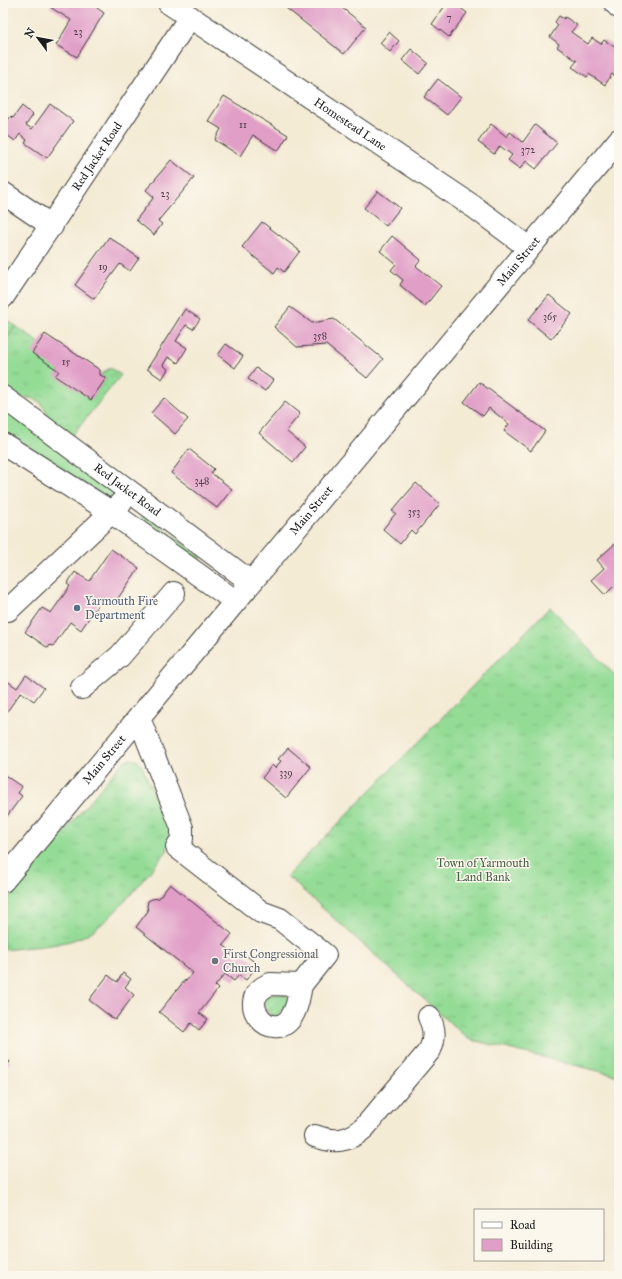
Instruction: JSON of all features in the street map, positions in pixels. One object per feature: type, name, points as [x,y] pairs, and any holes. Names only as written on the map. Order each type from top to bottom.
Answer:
[{"type":"street","name":"Homestead Lane","points":[[169,3],[474,207],[529,248]]},
{"type":"street","points":[[615,3],[619,7]]},
{"type":"street","name":"Red Jacket Road","points":[[3,297],[52,226],[190,17]]},
{"type":"street","name":"Main Street","points":[[3,881],[619,140]]},
{"type":"street","points":[[3,193],[52,226]]},
{"type":"street","name":"Red Jacket Road","points":[[3,397],[251,582]]},
{"type":"street","points":[[3,444],[111,512],[235,601]]},
{"type":"street","points":[[8,610],[132,492]]},
{"type":"street","points":[[82,688],[120,656],[174,593]]},
{"type":"street","points":[[139,718],[182,828],[182,839],[177,847],[261,912],[280,919],[326,955],[301,985]]},
{"type":"street","points":[[315,1136],[329,1141],[341,1141],[356,1135],[364,1128],[430,1050],[434,1040],[434,1031],[429,1017]]},
{"type":"green space","points":[[3,318],[16,326],[3,344]]},
{"type":"green space","points":[[16,326],[39,343],[59,371],[56,376],[91,399],[106,378],[100,375],[110,368],[121,375],[71,437],[49,420],[46,411],[40,402],[31,398],[19,397],[3,385],[3,344]]},
{"type":"green space","points":[[3,406],[118,492],[110,499],[3,435]]},
{"type":"green space","points":[[143,514],[202,557],[199,561],[140,520]]},
{"type":"green space","name":"Town of Yarmouth Land Bank","points":[[550,607],[619,680],[619,1076],[468,1039],[287,876]]},
{"type":"green space","points":[[132,759],[138,761],[142,766],[169,827],[171,837],[167,851],[126,900],[102,924],[90,932],[79,938],[61,943],[3,950],[3,905],[120,765],[126,760]]},
{"type":"green space","points":[[265,994],[287,995],[289,1000],[289,1009],[273,1018],[261,1002]]},
{"type":"building","points":[[53,3],[90,3],[104,13],[77,57],[56,45],[71,20],[50,7]]},
{"type":"building","points":[[290,3],[336,3],[366,27],[344,54],[286,8]]},
{"type":"building","points":[[447,3],[454,3],[467,13],[449,37],[432,24]]},
{"type":"building","points":[[559,16],[564,19],[565,17],[577,25],[571,32],[588,44],[592,38],[601,44],[604,40],[619,50],[619,79],[612,74],[605,85],[589,74],[587,77],[572,67],[577,61],[557,47],[559,44],[550,37],[558,25],[555,22]]},
{"type":"building","points":[[389,32],[399,41],[390,52],[380,43]]},
{"type":"building","points":[[411,49],[428,63],[419,74],[402,60]]},
{"type":"building","points":[[438,79],[461,97],[447,115],[424,97]]},
{"type":"building","points":[[224,96],[288,135],[278,151],[253,135],[240,156],[215,140],[221,129],[208,121]]},
{"type":"building","points":[[50,104],[73,121],[47,158],[25,143],[27,140],[20,134],[15,141],[3,132],[3,127],[11,116],[13,118],[22,106],[33,115],[26,125],[32,129]]},
{"type":"building","points":[[491,124],[507,137],[510,132],[523,142],[535,125],[557,143],[536,169],[526,161],[520,169],[508,160],[512,155],[500,146],[494,154],[478,142]]},
{"type":"building","points":[[171,160],[194,178],[158,221],[162,224],[154,235],[136,220],[154,197],[146,190]]},
{"type":"building","points":[[378,191],[400,208],[386,226],[364,208]]},
{"type":"building","points":[[262,222],[300,251],[284,272],[278,267],[274,273],[242,247]]},
{"type":"building","points":[[392,236],[421,260],[416,266],[441,286],[425,306],[400,285],[403,280],[391,270],[396,264],[380,251]]},
{"type":"building","points":[[109,237],[139,258],[130,271],[120,264],[94,299],[75,285]]},
{"type":"building","points":[[549,295],[572,314],[551,339],[528,320]]},
{"type":"building","points":[[290,307],[312,323],[334,319],[383,359],[367,378],[326,345],[297,347],[274,327]]},
{"type":"building","points":[[185,309],[200,319],[193,329],[186,325],[176,341],[187,348],[178,363],[168,357],[163,365],[168,369],[162,379],[147,369]]},
{"type":"building","points":[[45,334],[100,370],[100,375],[106,378],[91,400],[55,376],[59,371],[32,353]]},
{"type":"building","points":[[226,344],[243,356],[235,368],[218,355]]},
{"type":"building","points":[[256,368],[273,380],[265,391],[248,379]]},
{"type":"building","points":[[479,382],[545,431],[531,451],[504,431],[509,424],[489,408],[483,416],[464,402]]},
{"type":"building","points":[[164,398],[188,419],[175,434],[151,413]]},
{"type":"building","points":[[285,402],[300,414],[286,431],[305,447],[293,462],[259,433]]},
{"type":"building","points":[[189,449],[214,469],[211,473],[232,489],[217,508],[171,473]]},
{"type":"building","points":[[416,483],[440,504],[415,534],[411,530],[400,544],[383,529],[396,513],[392,511]]},
{"type":"building","points":[[619,540],[619,581],[605,595],[591,580],[604,568],[597,560]]},
{"type":"building","points":[[111,549],[139,568],[114,604],[103,597],[81,630],[70,622],[53,646],[50,645],[48,648],[25,632],[42,608],[51,613],[70,586],[67,584],[75,572],[89,581]]},
{"type":"building","points":[[26,675],[44,688],[34,701],[21,692],[3,717],[3,678],[17,688]]},
{"type":"building","points":[[288,748],[311,767],[286,798],[262,778],[272,765],[275,768],[281,761],[278,759]]},
{"type":"building","points":[[3,774],[22,787],[18,793],[22,796],[4,820],[3,819]]},
{"type":"building","name":"First Congressional Church","points":[[170,884],[232,934],[223,945],[239,957],[242,952],[258,965],[246,980],[239,975],[234,981],[225,974],[215,986],[218,989],[199,1013],[208,1019],[199,1030],[191,1023],[184,1032],[159,1012],[185,980],[186,981],[193,973],[136,927],[148,911],[148,901],[159,898]]},
{"type":"building","points":[[123,973],[131,979],[125,987],[134,995],[115,1020],[89,1000],[108,975],[117,982]]},
{"type":"building","points":[[3,1055],[10,1062],[3,1069]]},
{"type":"place","name":"Yarmouth Fire Department","points":[[77,608]]},
{"type":"place","name":"First Congressional Church","points":[[215,961]]}]
